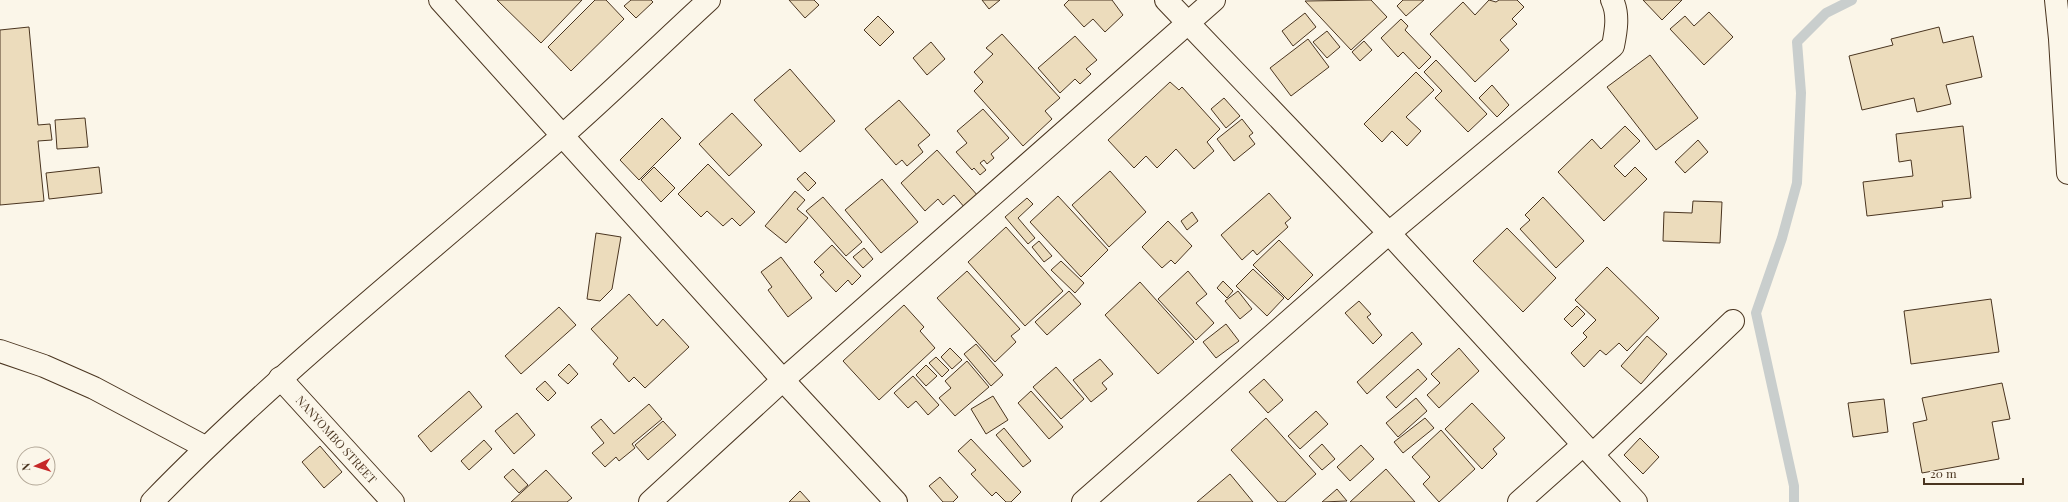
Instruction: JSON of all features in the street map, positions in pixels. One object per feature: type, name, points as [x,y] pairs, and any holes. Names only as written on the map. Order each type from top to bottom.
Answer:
[{"type":"street","points":[[440,0],[783,380],[896,502]]},
{"type":"street","points":[[152,502],[205,448],[280,378],[563,135],[709,0]]},
{"type":"street","points":[[1166,0],[1389,234],[1636,502]]},
{"type":"street","points":[[650,502],[783,380],[1214,0]]},
{"type":"street","points":[[1083,502],[1389,234],[1613,46],[1617,25],[1612,0]]},
{"type":"street","points":[[2056,0],[2060,39],[2068,173]]},
{"type":"street","points":[[1519,502],[1588,449],[1733,321]]},
{"type":"street","points":[[0,351],[44,366],[94,388],[205,448]]},
{"type":"street","name":"NANYOMBO STREET","points":[[280,378],[393,502]]},
{"type":"building","points":[[497,0],[582,0],[541,43]]},
{"type":"building","points":[[595,0],[606,0],[624,19],[571,71],[548,47]]},
{"type":"building","points":[[631,0],[651,0],[653,2],[636,18],[624,6]]},
{"type":"building","points":[[789,0],[814,0],[819,5],[805,18]]},
{"type":"building","points":[[982,0],[1000,0],[989,9]]},
{"type":"building","points":[[1069,0],[1112,0],[1123,15],[1105,32],[1093,19],[1084,27],[1064,5]]},
{"type":"building","points":[[1371,0],[1387,17],[1351,50],[1305,1]]},
{"type":"building","points":[[1403,0],[1424,0],[1406,16],[1397,6]]},
{"type":"building","points":[[1489,0],[1496,2],[1499,0],[1517,0],[1524,7],[1512,19],[1517,24],[1500,40],[1509,50],[1475,82],[1430,34],[1463,2],[1475,15]]},
{"type":"building","points":[[1643,0],[1682,0],[1662,20]]},
{"type":"building","points":[[1709,12],[1733,37],[1704,65],[1670,29],[1685,16],[1694,26]]},
{"type":"building","points":[[1305,13],[1316,27],[1293,46],[1282,31]]},
{"type":"building","points":[[878,16],[894,32],[880,46],[864,30]]},
{"type":"building","points":[[1401,19],[1408,26],[1405,30],[1431,57],[1419,69],[1403,52],[1398,57],[1381,38]]},
{"type":"building","points":[[29,27],[38,125],[50,124],[52,140],[38,141],[44,201],[0,205],[0,30]]},
{"type":"building","points":[[1939,27],[1943,43],[1973,36],[1982,77],[1946,85],[1951,104],[1917,112],[1914,98],[1862,110],[1849,56],[1893,45],[1891,39]]},
{"type":"building","points":[[1327,31],[1340,47],[1327,58],[1313,42]]},
{"type":"building","points":[[1002,34],[1060,98],[1045,111],[1052,119],[1023,146],[974,91],[983,82],[974,72],[993,54],[986,48]]},
{"type":"building","points":[[1075,36],[1097,60],[1086,69],[1091,74],[1080,84],[1075,79],[1060,93],[1038,68]]},
{"type":"building","points":[[1308,39],[1329,67],[1291,96],[1270,68]]},
{"type":"building","points":[[1364,41],[1372,50],[1360,61],[1352,52]]},
{"type":"building","points":[[931,42],[945,59],[927,75],[913,58]]},
{"type":"building","points":[[1650,55],[1698,118],[1656,150],[1607,87]]},
{"type":"building","points":[[1436,60],[1487,114],[1468,132],[1435,98],[1442,91],[1424,72]]},
{"type":"building","points":[[790,69],[835,121],[800,152],[754,100]]},
{"type":"building","points":[[1416,72],[1434,90],[1406,117],[1421,131],[1407,146],[1392,131],[1382,142],[1364,124]]},
{"type":"building","points":[[1170,82],[1179,90],[1182,87],[1220,129],[1207,142],[1214,151],[1194,169],[1176,149],[1157,168],[1146,156],[1134,168],[1108,140]]},
{"type":"building","points":[[1492,85],[1509,105],[1497,117],[1479,98]]},
{"type":"building","points":[[1224,98],[1240,116],[1226,128],[1211,109]]},
{"type":"building","points":[[899,100],[930,135],[918,145],[923,152],[907,166],[902,160],[896,165],[865,129]]},
{"type":"building","points":[[983,109],[1009,138],[991,154],[994,158],[987,164],[984,160],[980,163],[986,170],[980,175],[974,168],[972,170],[956,152],[967,143],[957,131]]},
{"type":"building","points":[[732,113],[762,145],[729,176],[699,144]]},
{"type":"building","points":[[85,118],[88,147],[57,149],[55,120]]},
{"type":"building","points":[[662,118],[681,138],[639,180],[620,160]]},
{"type":"building","points":[[1242,119],[1253,133],[1249,136],[1255,144],[1234,161],[1217,139]]},
{"type":"building","points":[[1625,126],[1640,141],[1614,166],[1625,177],[1635,167],[1647,179],[1604,221],[1558,172],[1592,139],[1601,149]]},
{"type":"building","points":[[1963,126],[1971,198],[1942,201],[1943,207],[1867,216],[1863,182],[1913,176],[1911,160],[1899,162],[1896,134]]},
{"type":"building","points":[[1698,140],[1708,152],[1685,173],[1675,162]]},
{"type":"building","points":[[937,150],[979,197],[965,208],[954,195],[943,205],[938,199],[925,211],[901,183]]},
{"type":"building","points":[[708,164],[755,212],[740,226],[732,218],[723,226],[707,211],[701,217],[678,194]]},
{"type":"building","points":[[99,167],[102,193],[49,199],[46,173]]},
{"type":"building","points":[[654,167],[675,188],[661,202],[641,180]]},
{"type":"building","points":[[1110,171],[1146,212],[1109,247],[1072,205]]},
{"type":"building","points":[[805,172],[816,183],[808,191],[797,179]]},
{"type":"building","points":[[882,179],[918,222],[881,253],[845,210]]},
{"type":"building","points":[[795,191],[805,200],[797,209],[808,218],[786,243],[765,226]]},
{"type":"building","points":[[1269,193],[1291,218],[1285,223],[1288,227],[1257,255],[1253,250],[1242,260],[1221,235]]},
{"type":"building","points":[[1058,196],[1108,250],[1081,277],[1030,222]]},
{"type":"building","points":[[823,197],[862,242],[846,256],[806,211]]},
{"type":"building","points":[[1543,197],[1584,241],[1556,268],[1520,229],[1530,220],[1525,215]]},
{"type":"building","points":[[1027,198],[1033,204],[1018,218],[1035,238],[1028,244],[1005,217]]},
{"type":"building","points":[[1693,201],[1722,202],[1720,243],[1663,241],[1664,212],[1692,213]]},
{"type":"building","points":[[1192,212],[1198,221],[1187,230],[1181,221]]},
{"type":"building","points":[[1168,221],[1192,246],[1175,264],[1171,260],[1162,268],[1142,247]]},
{"type":"building","points":[[1006,227],[1063,291],[1025,326],[968,262]]},
{"type":"building","points":[[1507,228],[1556,278],[1523,312],[1473,261]]},
{"type":"building","points":[[596,233],[621,237],[612,289],[600,301],[587,299]]},
{"type":"building","points":[[1279,240],[1313,275],[1288,300],[1253,265]]},
{"type":"building","points":[[1039,241],[1052,256],[1044,262],[1032,247]]},
{"type":"building","points":[[832,245],[861,276],[852,285],[848,280],[836,292],[820,275],[824,272],[814,262]]},
{"type":"building","points":[[864,248],[873,259],[863,268],[853,257]]},
{"type":"building","points":[[781,257],[812,298],[788,317],[768,290],[772,287],[761,272]]},
{"type":"building","points":[[1061,261],[1084,283],[1075,293],[1051,270]]},
{"type":"building","points":[[1607,267],[1659,318],[1627,351],[1619,343],[1606,355],[1600,350],[1584,367],[1571,353],[1587,337],[1583,333],[1596,320],[1575,300]]},
{"type":"building","points":[[1253,269],[1284,298],[1267,316],[1236,286]]},
{"type":"building","points":[[967,271],[1020,329],[1011,336],[1016,342],[995,362],[937,298]]},
{"type":"building","points":[[1188,271],[1207,294],[1196,303],[1214,323],[1196,340],[1158,299]]},
{"type":"building","points":[[1223,281],[1233,291],[1227,298],[1217,288]]},
{"type":"building","points":[[1140,282],[1194,342],[1158,374],[1105,315]]},
{"type":"building","points":[[1069,291],[1081,304],[1047,335],[1035,322]]},
{"type":"building","points":[[1238,291],[1252,309],[1240,319],[1225,301]]},
{"type":"building","points":[[629,294],[657,326],[663,319],[689,347],[645,388],[634,377],[629,382],[613,364],[618,358],[591,329]]},
{"type":"building","points":[[1991,299],[1999,352],[1911,364],[1904,311]]},
{"type":"building","points":[[1359,301],[1371,314],[1367,317],[1382,335],[1373,344],[1345,313]]},
{"type":"building","points":[[904,305],[924,327],[920,331],[935,348],[879,400],[843,361]]},
{"type":"building","points":[[1577,306],[1585,314],[1572,327],[1564,319]]},
{"type":"building","points":[[559,307],[576,325],[521,374],[505,356]]},
{"type":"building","points":[[1226,324],[1239,341],[1216,358],[1203,342]]},
{"type":"building","points":[[1412,332],[1422,344],[1367,394],[1357,382]]},
{"type":"building","points":[[1647,336],[1667,354],[1641,384],[1621,366]]},
{"type":"building","points":[[976,344],[1003,375],[991,386],[964,354]]},
{"type":"building","points":[[950,348],[962,360],[952,369],[941,357]]},
{"type":"building","points":[[1459,348],[1479,371],[1439,408],[1427,395],[1440,383],[1431,374]]},
{"type":"building","points":[[936,357],[949,370],[942,377],[929,363]]},
{"type":"building","points":[[1100,359],[1113,374],[1102,383],[1107,389],[1091,402],[1073,380]]},
{"type":"building","points":[[967,361],[989,387],[955,416],[939,398],[951,388],[945,381]]},
{"type":"building","points":[[569,364],[578,374],[568,384],[558,375]]},
{"type":"building","points":[[926,365],[937,376],[926,386],[916,375]]},
{"type":"building","points":[[1056,367],[1084,399],[1061,419],[1033,387]]},
{"type":"building","points":[[1418,369],[1427,379],[1396,408],[1386,397]]},
{"type":"building","points":[[913,376],[939,405],[928,415],[916,401],[908,408],[894,393]]},
{"type":"building","points":[[1264,379],[1283,400],[1268,413],[1249,392]]},
{"type":"building","points":[[545,381],[556,393],[548,401],[536,389]]},
{"type":"building","points":[[2002,383],[2010,419],[1992,422],[1999,459],[1922,473],[1913,423],[1927,420],[1922,398]]},
{"type":"building","points":[[469,391],[482,407],[431,452],[418,436]]},
{"type":"building","points":[[1031,391],[1063,427],[1049,439],[1018,403]]},
{"type":"building","points":[[993,396],[1008,420],[986,434],[971,409]]},
{"type":"building","points":[[1416,398],[1427,411],[1398,437],[1386,423]]},
{"type":"building","points":[[1884,399],[1888,432],[1853,437],[1848,403]]},
{"type":"building","points":[[1472,403],[1505,438],[1493,449],[1497,454],[1482,469],[1445,429]]},
{"type":"building","points":[[649,404],[662,419],[632,444],[635,448],[619,461],[616,457],[605,467],[592,453],[604,443],[591,427],[601,419],[614,434]]},
{"type":"building","points":[[1316,411],[1328,424],[1300,449],[1288,436]]},
{"type":"building","points":[[517,413],[535,435],[514,454],[495,431]]},
{"type":"building","points":[[1266,418],[1316,474],[1285,502],[1278,502],[1231,450]]},
{"type":"building","points":[[1425,418],[1434,428],[1403,453],[1394,442]]},
{"type":"building","points":[[663,421],[676,435],[648,460],[635,445]]},
{"type":"building","points":[[1004,428],[1031,461],[1023,467],[996,435]]},
{"type":"building","points":[[1441,430],[1475,469],[1439,502],[1423,484],[1430,477],[1412,457]]},
{"type":"building","points":[[1640,438],[1659,457],[1643,474],[1624,455]]},
{"type":"building","points":[[971,439],[1021,492],[1011,502],[1006,502],[996,492],[992,496],[971,474],[976,470],[958,451]]},
{"type":"building","points":[[484,440],[492,449],[469,470],[461,461]]},
{"type":"building","points":[[1322,444],[1335,459],[1322,470],[1309,456]]},
{"type":"building","points":[[1361,445],[1374,459],[1350,481],[1337,467]]},
{"type":"building","points":[[320,446],[342,472],[324,488],[302,462]]},
{"type":"building","points":[[513,469],[528,485],[519,493],[504,477]]},
{"type":"building","points":[[1386,469],[1415,502],[1350,502]]},
{"type":"building","points":[[546,470],[572,498],[567,502],[511,502]]},
{"type":"building","points":[[1230,474],[1253,502],[1197,502]]},
{"type":"building","points":[[940,477],[958,497],[953,502],[943,502],[929,486]]},
{"type":"building","points":[[1337,489],[1347,501],[1322,502]]},
{"type":"building","points":[[800,491],[810,502],[789,502]]},
{"type":"waterway","points":[[1794,502],[1794,486],[1756,313],[1782,238],[1797,183],[1801,93],[1797,42],[1826,13],[1852,0]]}]
